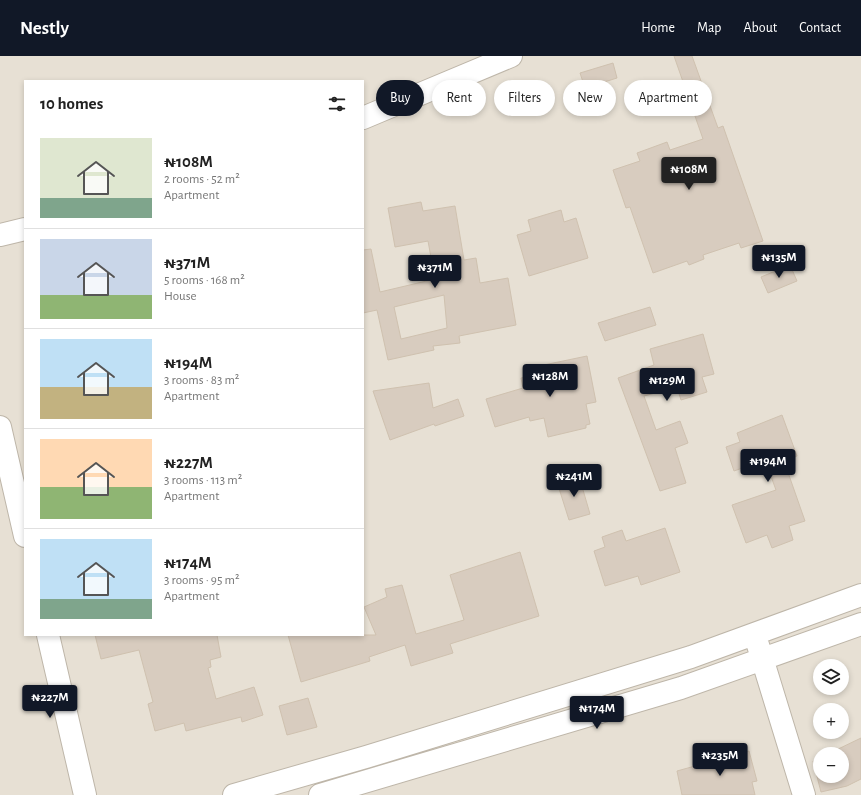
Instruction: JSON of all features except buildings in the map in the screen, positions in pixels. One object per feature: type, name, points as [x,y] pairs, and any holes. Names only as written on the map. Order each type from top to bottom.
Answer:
[{"type":"street","points":[[364,118],[511,56]]},
{"type":"street","points":[[0,235],[24,229]]},
{"type":"street","points":[[0,427],[24,532]]},
{"type":"street","points":[[234,795],[366,757],[691,657],[861,595]]},
{"type":"street","points":[[320,795],[681,688],[861,624]]},
{"type":"street","points":[[753,634],[804,795]]},
{"type":"street","points":[[48,636],[85,795]]},
{"type":"shaded area","points":[[0,56],[861,56],[861,795],[0,795]]}]
